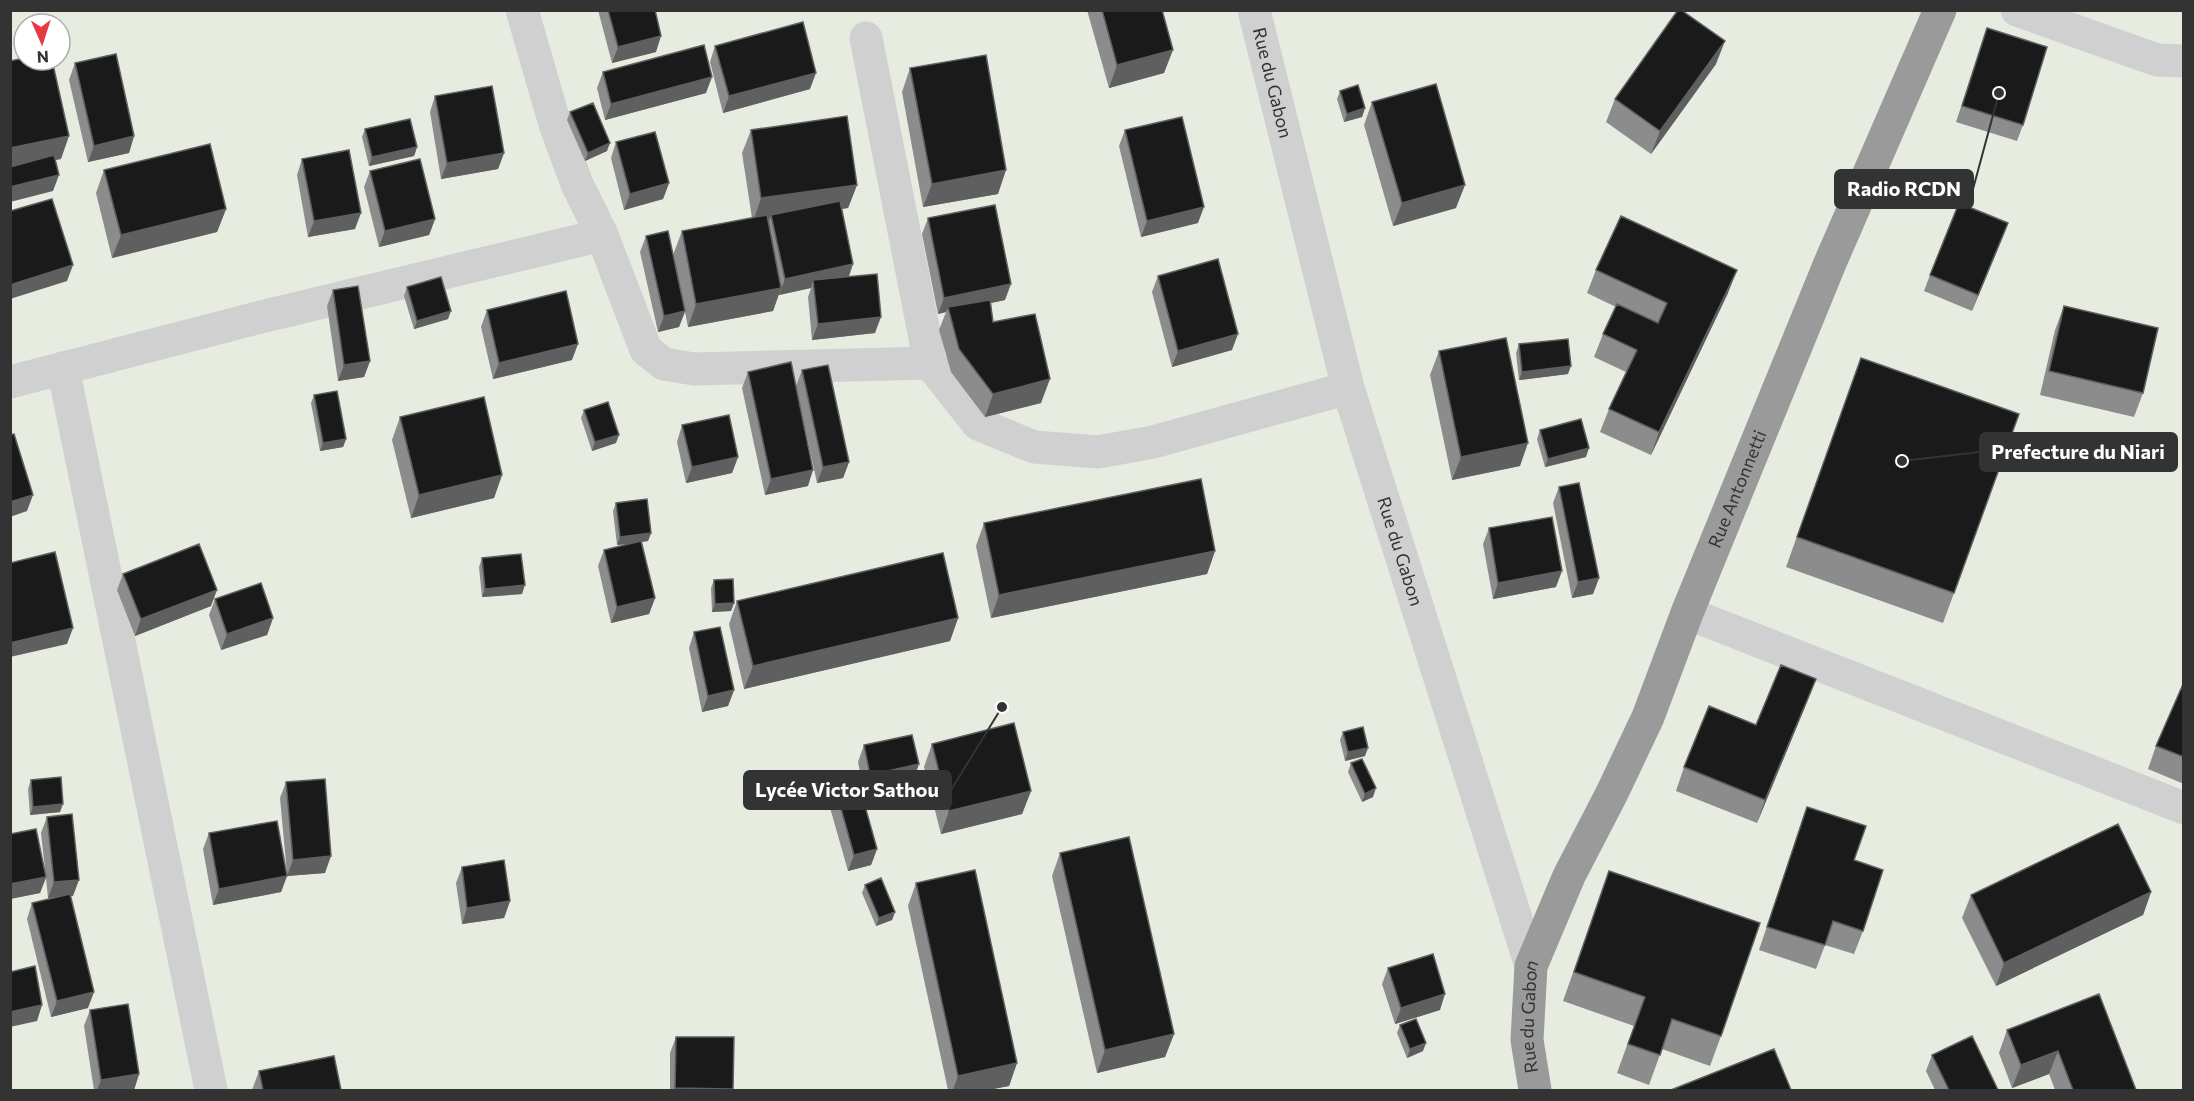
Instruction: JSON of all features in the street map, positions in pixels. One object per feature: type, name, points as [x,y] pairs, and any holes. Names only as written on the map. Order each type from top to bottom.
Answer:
[{"type":"highway","name":"Rue Antonnetti","points":[[1531,966],[1569,876],[1648,717],[1687,613],[1830,263],[1940,10]]},
{"type":"highway","name":"Rue du Gabon","points":[[1531,966],[1527,1040],[1534,1090]]},
{"type":"street","points":[[522,10],[555,124],[646,350],[664,364],[694,369],[930,363]]},
{"type":"street","name":"Rue du Gabon","points":[[1254,10],[1348,388],[1531,966]]},
{"type":"street","points":[[2017,10],[2157,60],[2184,61]]},
{"type":"street","points":[[866,38],[930,363],[978,424],[1034,447],[1098,452],[1175,436],[1348,388]]},
{"type":"street","points":[[10,382],[261,317],[602,236]]},
{"type":"street","points":[[63,368],[210,1090]]},
{"type":"street","points":[[1687,613],[2184,808]]},
{"type":"shaded area","points":[[11,11],[2183,11],[2183,1090],[11,1090]]},
{"type":"building","points":[[608,10],[655,10],[661,36],[618,47]]},
{"type":"building","points":[[1102,10],[1162,10],[1173,50],[1117,65]]},
{"type":"building","points":[[1678,10],[1725,41],[1660,131],[1615,99]]},
{"type":"building","points":[[803,22],[816,73],[729,96],[715,46]]},
{"type":"building","points":[[1987,28],[2047,47],[2023,125],[1962,106]]},
{"type":"building","points":[[704,45],[712,77],[611,104],[603,72]]},
{"type":"building","points":[[116,54],[134,136],[94,146],[75,63]]},
{"type":"building","points":[[986,55],[1006,170],[932,184],[910,68]]},
{"type":"building","points":[[10,61],[12,61],[12,72],[55,72],[69,136],[10,148]]},
{"type":"building","points":[[1436,84],[1465,185],[1402,203],[1372,102]]},
{"type":"building","points":[[1358,85],[1365,108],[1347,114],[1340,91]]},
{"type":"building","points":[[492,86],[504,153],[447,163],[435,96]]},
{"type":"building","points":[[593,103],[610,143],[588,153],[570,112]]},
{"type":"building","points":[[847,116],[857,185],[761,198],[751,130]]},
{"type":"building","points":[[1182,117],[1204,207],[1147,221],[1125,130]]},
{"type":"building","points":[[410,119],[417,147],[372,157],[365,129]]},
{"type":"building","points":[[655,132],[669,183],[630,194],[616,142]]},
{"type":"building","points":[[210,144],[226,209],[121,235],[104,170]]},
{"type":"building","points":[[349,150],[361,213],[314,221],[302,159]]},
{"type":"building","points":[[54,155],[59,175],[10,187],[10,167]]},
{"type":"building","points":[[420,159],[435,219],[385,231],[370,171]]},
{"type":"building","points":[[52,199],[73,265],[10,285],[10,211]]},
{"type":"building","points":[[840,201],[853,264],[785,279],[771,215]]},
{"type":"building","points":[[1959,203],[2008,223],[1978,295],[1930,275]]},
{"type":"building","points":[[995,205],[1011,284],[944,298],[928,218]]},
{"type":"building","points":[[767,215],[781,288],[696,304],[682,231]]},
{"type":"building","points":[[1621,216],[1737,270],[1659,432],[1609,409],[1637,350],[1603,334],[1617,304],[1658,323],[1667,303],[1596,270]]},
{"type":"building","points":[[668,231],[685,311],[664,316],[646,236]]},
{"type":"building","points":[[1218,259],[1238,334],[1178,351],[1158,276]]},
{"type":"building","points":[[877,274],[881,317],[818,324],[813,280]]},
{"type":"building","points":[[441,277],[451,311],[417,321],[407,287]]},
{"type":"building","points":[[358,286],[370,361],[344,365],[333,290]]},
{"type":"building","points":[[566,291],[578,344],[499,363],[487,310]]},
{"type":"building","points":[[990,300],[993,322],[1035,314],[1050,379],[993,394],[959,349],[948,307]]},
{"type":"building","points":[[2064,306],[2158,328],[2143,393],[2049,371]]},
{"type":"building","points":[[1506,338],[1528,443],[1461,457],[1439,351]]},
{"type":"building","points":[[1568,339],[1571,366],[1522,372],[1519,344]]},
{"type":"building","points":[[1861,358],[2019,414],[1954,593],[1797,537]]},
{"type":"building","points":[[791,362],[813,470],[771,479],[748,372]]},
{"type":"building","points":[[828,365],[849,462],[823,467],[802,370]]},
{"type":"building","points":[[337,391],[346,439],[323,443],[314,395]]},
{"type":"building","points":[[484,397],[502,475],[419,495],[400,417]]},
{"type":"building","points":[[608,402],[619,435],[595,442],[584,410]]},
{"type":"building","points":[[729,415],[738,457],[692,467],[682,425]]},
{"type":"building","points":[[1581,419],[1589,448],[1548,459],[1540,430]]},
{"type":"building","points":[[14,434],[33,495],[10,502],[10,435]]},
{"type":"building","points":[[1201,479],[1215,551],[999,595],[984,523]]},
{"type":"building","points":[[1579,483],[1599,578],[1578,582],[1559,487]]},
{"type":"building","points":[[647,499],[651,533],[620,537],[616,503]]},
{"type":"building","points":[[1552,517],[1562,571],[1498,583],[1489,528]]},
{"type":"building","points":[[641,541],[655,598],[617,607],[604,550]]},
{"type":"building","points":[[199,544],[217,590],[141,619],[123,574]]},
{"type":"building","points":[[55,552],[73,628],[10,643],[10,563]]},
{"type":"building","points":[[943,553],[958,618],[753,666],[737,601]]},
{"type":"building","points":[[521,554],[525,585],[485,589],[482,558]]},
{"type":"building","points":[[733,579],[734,603],[715,604],[714,580]]},
{"type":"building","points":[[261,583],[273,618],[227,634],[215,599]]},
{"type":"building","points":[[720,627],[734,690],[708,696],[694,632]]},
{"type":"building","points":[[1781,665],[1816,679],[1765,800],[1684,767],[1709,706],[1756,725]]},
{"type":"building","points":[[2184,682],[2184,757],[2156,746]]},
{"type":"building","points":[[1014,723],[1031,791],[949,811],[932,744]]},
{"type":"building","points":[[1363,727],[1368,748],[1348,752],[1343,732]]},
{"type":"building","points":[[912,735],[919,764],[870,775],[864,745]]},
{"type":"building","points":[[1362,759],[1376,788],[1365,794],[1351,763]]},
{"type":"building","points":[[856,774],[877,849],[854,855],[833,780]]},
{"type":"building","points":[[61,777],[63,804],[33,807],[31,780]]},
{"type":"building","points":[[325,779],[331,856],[293,860],[286,782]]},
{"type":"building","points":[[1807,807],[1866,826],[1854,860],[1883,870],[1863,931],[1833,921],[1825,945],[1767,927]]},
{"type":"building","points":[[72,814],[79,880],[54,882],[47,817]]},
{"type":"building","points":[[277,821],[287,876],[219,889],[209,833]]},
{"type":"building","points":[[2118,824],[2151,892],[2004,963],[1971,895]]},
{"type":"building","points":[[36,829],[46,877],[10,884],[10,834]]},
{"type":"building","points":[[1129,837],[1174,1034],[1105,1050],[1060,853]]},
{"type":"building","points":[[504,860],[510,901],[467,908],[462,867]]},
{"type":"building","points":[[975,870],[1017,1063],[958,1076],[916,883]]},
{"type":"building","points":[[1609,871],[1760,923],[1721,1036],[1672,1019],[1660,1055],[1628,1044],[1645,997],[1574,972]]},
{"type":"building","points":[[881,878],[895,912],[879,918],[865,885]]},
{"type":"building","points":[[70,894],[94,992],[57,1001],[32,903]]},
{"type":"building","points":[[1433,954],[1445,994],[1401,1008],[1388,968]]},
{"type":"building","points":[[35,966],[42,1005],[10,1012],[10,972]]},
{"type":"building","points":[[2099,994],[2136,1090],[2073,1090],[2058,1051],[2021,1065],[2007,1030]]},
{"type":"building","points":[[128,1004],[139,1074],[101,1080],[90,1010]]},
{"type":"building","points":[[1416,1019],[1426,1043],[1410,1049],[1400,1025]]},
{"type":"building","points":[[1972,1036],[1998,1090],[1949,1090],[1932,1055]]},
{"type":"building","points":[[676,1037],[734,1037],[733,1089],[675,1088]]},
{"type":"building","points":[[1774,1049],[1791,1090],[1671,1090]]},
{"type":"building","points":[[334,1056],[341,1090],[263,1090],[259,1071]]},
{"type":"place","name":"Radio RCDN","points":[[1999,93]]},
{"type":"place","name":"Prefecture du Niari","points":[[1902,461]]},
{"type":"place","name":"Lycée Victor Sathou","points":[[1002,707]]}]
